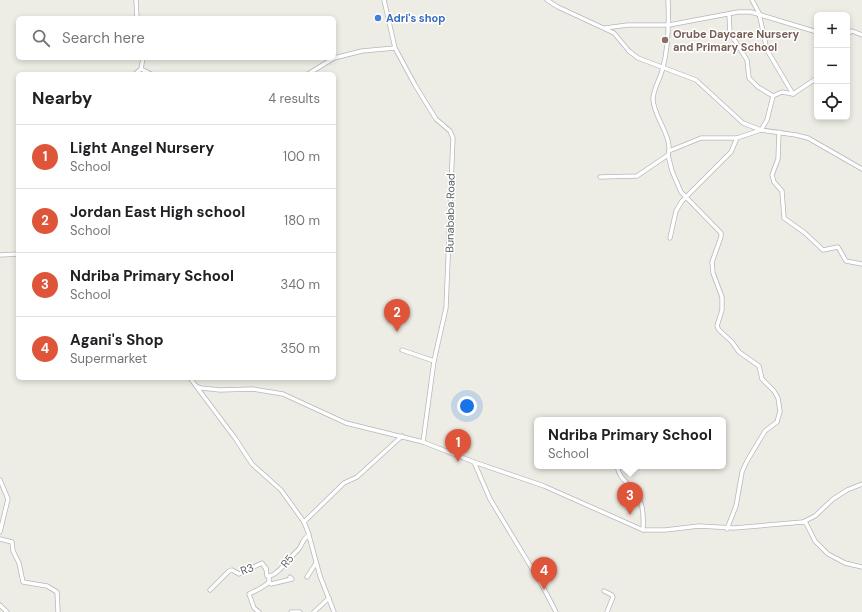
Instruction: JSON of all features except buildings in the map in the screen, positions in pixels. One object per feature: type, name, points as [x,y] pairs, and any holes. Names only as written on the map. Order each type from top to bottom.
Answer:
[{"type":"street","points":[[136,0],[137,16]]},
{"type":"street","name":"Bunababa Road","points":[[384,0],[395,48],[415,85],[436,118],[450,131],[453,138],[446,308],[434,361],[423,442]]},
{"type":"street","points":[[547,0],[558,7],[618,36],[633,55],[663,68],[685,74],[696,80],[735,118],[743,123],[761,130],[796,135],[815,141],[862,169]]},
{"type":"street","points":[[668,0],[669,25],[663,68],[653,101],[668,141],[668,153],[676,182],[686,198],[721,233],[712,262],[713,274],[722,297],[722,310],[717,326],[739,352],[759,366],[762,379],[777,393],[779,404],[777,422],[765,431],[744,467],[736,506],[727,529]]},
{"type":"street","points":[[752,0],[759,13],[767,50],[793,94]]},
{"type":"street","points":[[751,12],[755,7]]},
{"type":"street","points":[[604,28],[628,25],[669,25],[729,14],[751,12],[759,13],[789,25],[814,31]]},
{"type":"street","points":[[729,14],[730,33],[747,60],[749,78],[758,87],[773,96]]},
{"type":"street","points":[[850,32],[852,31],[862,34]]},
{"type":"street","points":[[336,57],[356,52],[395,48]]},
{"type":"street","points":[[137,72],[141,69],[143,60]]},
{"type":"street","points":[[311,72],[331,60]]},
{"type":"street","points":[[141,69],[147,72]]},
{"type":"street","points":[[773,96],[782,92],[793,94],[814,80]]},
{"type":"street","points":[[600,177],[637,176],[668,153],[701,138],[737,138],[761,130],[767,120],[773,96]]},
{"type":"street","points":[[779,132],[778,160],[772,175],[774,182],[782,192],[784,218],[805,233],[823,250],[838,247],[846,261],[862,264]]},
{"type":"street","points":[[670,238],[676,211],[686,198],[731,152],[737,138]]},
{"type":"street","points":[[0,254],[16,254]]},
{"type":"street","points":[[402,350],[434,361]]},
{"type":"street","points":[[192,380],[235,438],[252,464],[281,490],[304,522],[316,562],[334,612]]},
{"type":"street","points":[[196,386],[220,390],[271,391],[295,399],[346,423],[423,442],[474,462],[544,486],[643,530],[665,530],[699,526],[727,529],[803,522],[815,516],[833,499],[847,490],[862,484]]},
{"type":"street","points":[[304,522],[344,483],[357,477],[402,436]]},
{"type":"street","points":[[474,462],[490,499],[542,585],[556,612]]},
{"type":"street","points":[[618,469],[621,478],[635,491],[642,502],[644,514],[643,530]]},
{"type":"street","points":[[0,480],[8,499],[0,532]]},
{"type":"street","points":[[803,522],[806,524],[815,541],[828,554],[844,564],[862,567]]},
{"type":"street","name":"R5","points":[[266,569],[266,574],[269,577],[283,568],[284,564],[299,549],[302,541],[309,535]]},
{"type":"street","points":[[0,539],[12,542],[13,551],[19,564],[23,582],[47,586],[57,592],[58,612]]},
{"type":"street","points":[[307,577],[316,562]]},
{"type":"street","name":"R3","points":[[210,590],[229,571],[232,570],[239,574],[262,563],[266,569]]},
{"type":"street","points":[[259,612],[254,608],[249,594],[257,589],[264,588],[269,582],[269,577]]},
{"type":"street","points":[[269,582],[271,584],[277,584],[292,579],[290,577]]},
{"type":"street","points":[[604,591],[613,596],[607,612]]},
{"type":"street","points":[[314,612],[329,598]]},
{"type":"street","points":[[0,605],[7,612]]},
{"type":"street","points":[[291,612],[300,612]]},
{"type":"place","name":"Adri's shop","points":[[378,18]]},
{"type":"place","name":"Orube Daycare Nursery and Primary School","points":[[665,40]]},
{"type":"place","name":"Jordan East High school","points":[[397,332]]},
{"type":"place","name":"Light Angel Nursery","points":[[458,462]]},
{"type":"place","name":"Ndriba Primary School","points":[[630,515]]},
{"type":"place","name":"Agani's Shop","points":[[544,590]]}]
